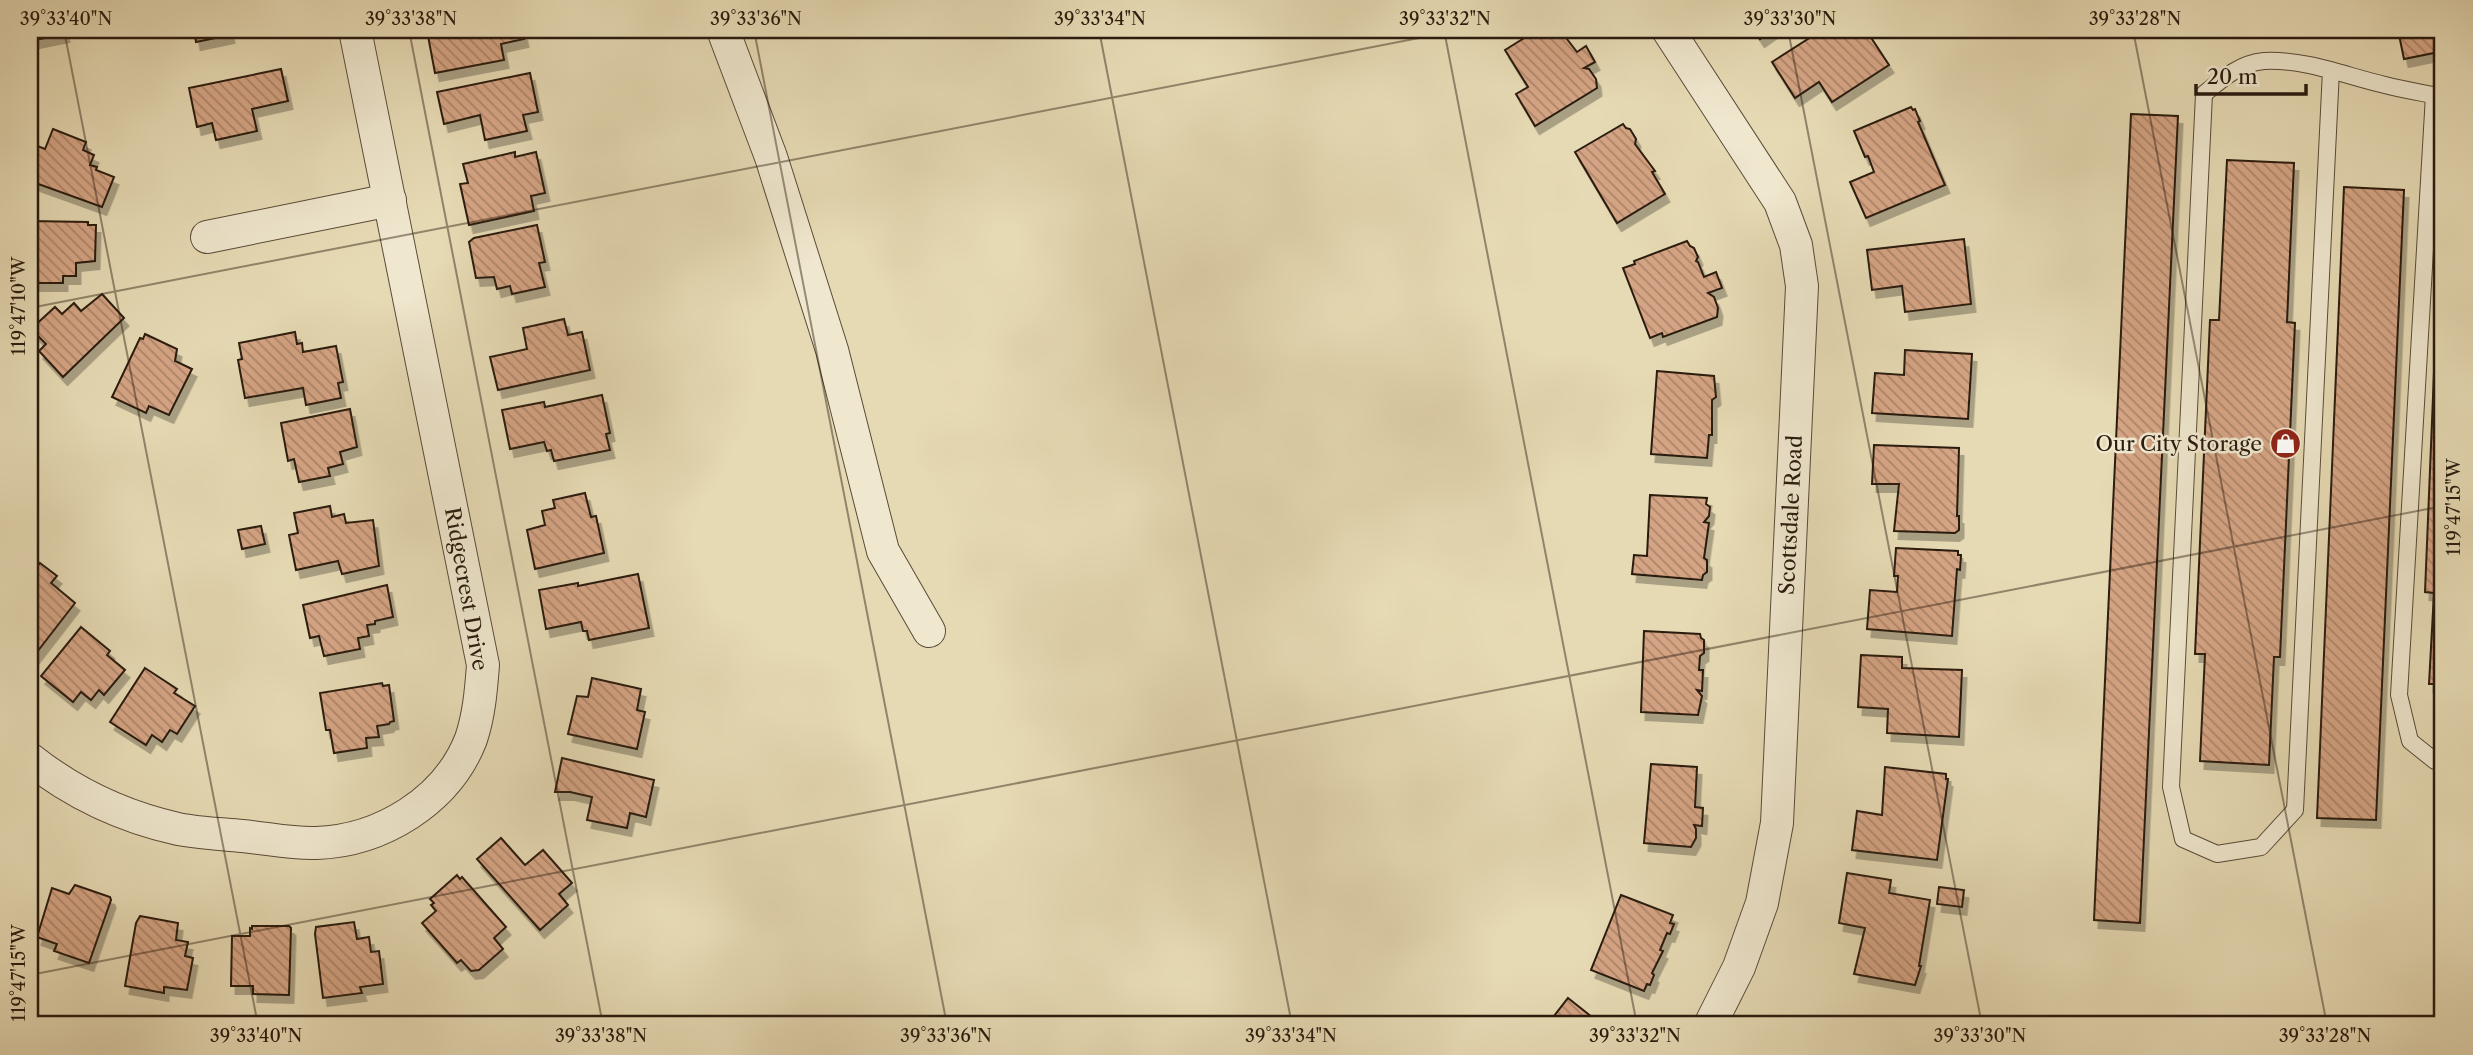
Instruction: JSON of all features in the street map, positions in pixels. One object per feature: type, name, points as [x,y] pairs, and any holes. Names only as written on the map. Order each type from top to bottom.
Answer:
[{"type":"street","name":"Ridgecrest Drive","points":[[30,759],[81,794],[127,815],[180,830],[315,843],[353,838],[389,826],[420,806],[449,777],[470,740],[480,704],[483,665],[355,30]]},
{"type":"street","points":[[723,30],[771,157],[832,350],[883,551],[929,631]]},
{"type":"street","name":"Scottsdale Road","points":[[1668,30],[1780,202],[1796,245],[1802,286],[1777,823],[1762,903],[1739,967],[1710,1025]]},
{"type":"street","points":[[206,237],[390,200]]},
{"type":"lane","points":[[2331,70],[2295,810],[2261,847],[2217,854],[2183,839],[2171,787],[2204,93],[2231,71],[2263,61],[2316,66],[2331,70],[2386,86],[2439,96],[2399,695],[2410,741],[2435,761],[2443,761]]},
{"type":"building","points":[[30,30],[64,30],[65,34],[30,41]]},
{"type":"building","points":[[194,30],[229,30],[230,35],[196,42]]},
{"type":"building","points":[[444,30],[522,30],[524,39],[501,44],[504,60],[435,73],[428,36]]},
{"type":"building","points":[[1537,30],[1560,30],[1577,52],[1586,46],[1595,62],[1584,68],[1589,69],[1596,79],[1597,88],[1535,126],[1516,94],[1528,87],[1505,50]]},
{"type":"building","points":[[1754,30],[1773,30],[1760,39]]},
{"type":"building","points":[[1822,30],[1866,30],[1889,65],[1832,102],[1819,82],[1795,98],[1772,62]]},
{"type":"building","points":[[2398,30],[2443,30],[2443,66],[2439,52],[2404,59]]},
{"type":"building","points":[[281,69],[288,101],[252,109],[257,131],[216,140],[212,123],[197,127],[189,88]]},
{"type":"building","points":[[530,73],[538,112],[523,115],[527,131],[485,140],[480,115],[444,124],[437,92]]},
{"type":"building","points":[[1911,107],[1915,109],[1945,185],[1866,218],[1850,182],[1874,172],[1854,131]]},
{"type":"building","points":[[2131,114],[2178,116],[2140,923],[2094,920]]},
{"type":"building","points":[[1623,124],[1636,139],[1635,144],[1655,171],[1652,172],[1665,194],[1617,223],[1575,152]]},
{"type":"building","points":[[53,129],[86,142],[83,150],[94,155],[90,165],[114,177],[102,207],[30,181],[30,160],[35,145],[45,149]]},
{"type":"building","points":[[515,152],[515,157],[536,152],[545,193],[531,196],[534,211],[469,225],[460,184],[468,183],[463,164]]},
{"type":"building","points":[[2227,160],[2294,163],[2287,322],[2295,323],[2280,657],[2274,657],[2269,765],[2200,761],[2205,654],[2195,654],[2210,320],[2219,320]]},
{"type":"building","points":[[2344,187],[2404,190],[2376,820],[2317,818]]},
{"type":"building","points":[[30,221],[88,222],[88,225],[96,225],[95,261],[76,263],[76,276],[63,276],[63,283],[30,283]]},
{"type":"building","points":[[537,225],[545,262],[539,263],[545,287],[512,294],[510,286],[497,289],[494,277],[476,278],[469,242],[474,238]]},
{"type":"building","points":[[1964,239],[1971,304],[1905,312],[1902,286],[1872,290],[1867,250]]},
{"type":"building","points":[[1687,241],[1694,248],[1698,257],[1696,261],[1704,277],[1716,272],[1722,288],[1708,293],[1714,297],[1718,308],[1717,317],[1663,337],[1662,333],[1650,338],[1623,268],[1635,264],[1634,261]]},
{"type":"building","points":[[102,294],[124,318],[63,377],[39,351],[46,344],[31,329],[55,307],[62,314],[74,303],[81,311]]},
{"type":"building","points":[[564,319],[568,335],[582,332],[590,370],[498,390],[490,357],[527,349],[523,328]]},
{"type":"building","points":[[2436,324],[2443,324],[2443,684],[2429,684],[2434,593],[2425,592]]},
{"type":"building","points":[[295,332],[297,344],[302,343],[303,352],[336,346],[343,382],[338,383],[341,398],[306,405],[303,388],[245,398],[238,360],[242,359],[239,343]]},
{"type":"building","points":[[145,334],[177,349],[175,361],[192,369],[169,415],[149,406],[146,413],[112,397],[140,338],[143,339]]},
{"type":"building","points":[[1905,350],[1972,354],[1968,419],[1872,413],[1875,373],[1904,375]]},
{"type":"building","points":[[1657,371],[1714,376],[1716,397],[1712,400],[1712,435],[1709,435],[1707,458],[1651,454]]},
{"type":"building","points":[[602,395],[610,433],[606,434],[610,450],[554,461],[551,450],[547,451],[544,442],[510,449],[502,410],[544,402],[545,407]]},
{"type":"building","points":[[350,409],[357,447],[340,452],[343,464],[328,468],[330,476],[299,482],[294,459],[288,461],[281,423]]},
{"type":"building","points":[[1874,445],[1959,448],[1959,530],[1955,533],[1894,531],[1899,484],[1872,484]]},
{"type":"building","points":[[585,493],[591,517],[596,516],[604,553],[535,569],[527,530],[545,525],[542,511],[555,508],[553,500]]},
{"type":"building","points":[[1650,495],[1707,498],[1706,504],[1710,507],[1709,516],[1704,522],[1709,523],[1704,558],[1707,560],[1707,572],[1702,580],[1632,574],[1634,555],[1647,556]]},
{"type":"building","points":[[330,506],[332,517],[344,514],[346,523],[373,520],[379,566],[342,574],[338,561],[296,570],[289,535],[298,533],[294,513]]},
{"type":"building","points":[[261,526],[265,544],[242,549],[238,530]]},
{"type":"building","points":[[1896,548],[1958,551],[1958,555],[1961,555],[1960,570],[1957,569],[1952,636],[1867,629],[1870,590],[1897,592],[1898,576],[1894,576]]},
{"type":"building","points":[[40,563],[57,576],[51,583],[75,603],[30,661],[30,576]]},
{"type":"building","points":[[638,574],[649,628],[589,640],[581,622],[546,629],[539,590],[578,583],[578,586]]},
{"type":"building","points":[[387,585],[393,617],[367,625],[369,636],[358,638],[360,649],[324,656],[319,636],[310,638],[303,605]]},
{"type":"building","points":[[81,627],[110,651],[107,655],[125,670],[104,695],[99,690],[91,700],[81,692],[73,702],[41,676]]},
{"type":"building","points":[[1644,631],[1700,634],[1704,640],[1704,653],[1700,656],[1699,670],[1703,670],[1702,691],[1697,690],[1702,696],[1698,715],[1641,712]]},
{"type":"building","points":[[1861,655],[1902,657],[1902,668],[1962,670],[1959,737],[1887,733],[1888,709],[1858,707]]},
{"type":"building","points":[[145,668],[177,689],[174,693],[195,706],[177,734],[170,730],[162,742],[152,735],[146,745],[110,722]]},
{"type":"building","points":[[592,678],[641,689],[637,710],[645,712],[637,749],[568,734],[577,696],[588,697]]},
{"type":"building","points":[[382,683],[383,686],[389,685],[394,721],[377,726],[379,737],[366,738],[367,748],[334,753],[330,730],[326,730],[320,693]]},
{"type":"building","points":[[562,758],[654,780],[646,817],[630,813],[627,828],[587,820],[592,797],[555,792]]},
{"type":"building","points":[[1651,764],[1697,767],[1695,807],[1703,808],[1702,826],[1694,825],[1696,838],[1691,847],[1644,843]]},
{"type":"building","points":[[1885,767],[1946,774],[1948,779],[1937,860],[1852,850],[1857,811],[1882,815]]},
{"type":"building","points":[[501,838],[525,865],[543,850],[572,883],[559,894],[568,905],[540,930],[477,859]]},
{"type":"building","points":[[1847,873],[1891,880],[1889,893],[1930,900],[1921,966],[1915,985],[1854,974],[1865,928],[1839,923]]},
{"type":"building","points":[[457,875],[460,879],[462,877],[506,927],[494,938],[503,949],[479,970],[471,971],[461,960],[457,963],[422,923],[436,911],[430,899]]},
{"type":"building","points":[[75,885],[110,897],[111,900],[89,963],[54,951],[57,944],[37,937],[52,888],[69,894]]},
{"type":"building","points":[[1939,887],[1964,890],[1962,907],[1937,904]]},
{"type":"building","points":[[1621,895],[1673,915],[1670,923],[1674,924],[1660,950],[1663,951],[1652,973],[1654,975],[1650,985],[1647,984],[1644,991],[1591,970]]},
{"type":"building","points":[[140,916],[178,923],[176,940],[188,942],[185,956],[193,958],[187,990],[164,987],[164,993],[125,986],[136,923]]},
{"type":"building","points":[[354,922],[357,939],[369,937],[371,952],[379,951],[383,984],[360,987],[362,993],[323,998],[316,927]]},
{"type":"building","points":[[252,926],[291,928],[289,995],[253,994],[253,986],[231,986],[232,936],[250,936]]},
{"type":"building","points":[[1568,998],[1602,1025],[1547,1025]]},
{"type":"place","name":"Our City Storage","points":[[2285,444]]}]
